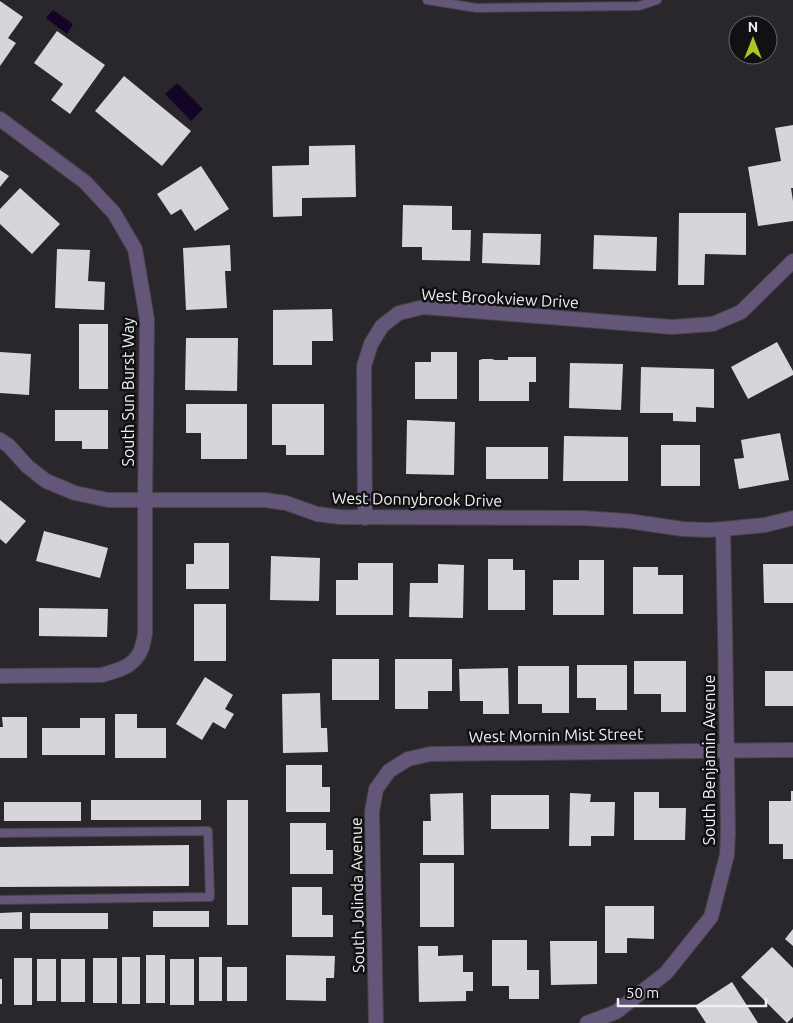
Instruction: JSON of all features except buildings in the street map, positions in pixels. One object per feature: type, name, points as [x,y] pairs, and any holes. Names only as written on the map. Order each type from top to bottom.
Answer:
[{"type":"street","name":"South Sun Burst Way","points":[[0,119],[85,182],[114,213],[135,249],[147,319],[145,634],[142,650],[132,663],[102,675],[0,676]]},
{"type":"street","name":"West Brookview Drive","points":[[365,518],[364,366],[371,344],[382,326],[400,313],[424,307],[672,327],[713,324],[740,312],[793,261]]},
{"type":"street","name":"West Donnybrook Drive","points":[[0,440],[9,446],[27,466],[46,481],[75,493],[108,500],[265,500],[286,503],[317,514],[365,518],[583,518],[628,521],[683,529],[723,530],[765,525],[793,518]]},
{"type":"street","name":"South Benjamin Avenue","points":[[586,1023],[616,1012],[666,973],[711,917],[727,855],[728,832],[723,530]]},
{"type":"street","name":"West Mornin Mist Street","points":[[389,771],[408,758],[430,754],[793,750]]},
{"type":"street","name":"South Jolinda Avenue","points":[[376,1023],[372,812],[376,789],[389,771]]},
{"type":"lane","points":[[427,0],[477,8],[640,6],[657,0]]},
{"type":"lane","points":[[0,833],[208,830],[210,897],[0,900]]},
{"type":"shaded area","points":[[53,10],[73,24],[67,34],[46,18]]},
{"type":"shaded area","points":[[177,83],[203,109],[191,121],[165,94]]}]
